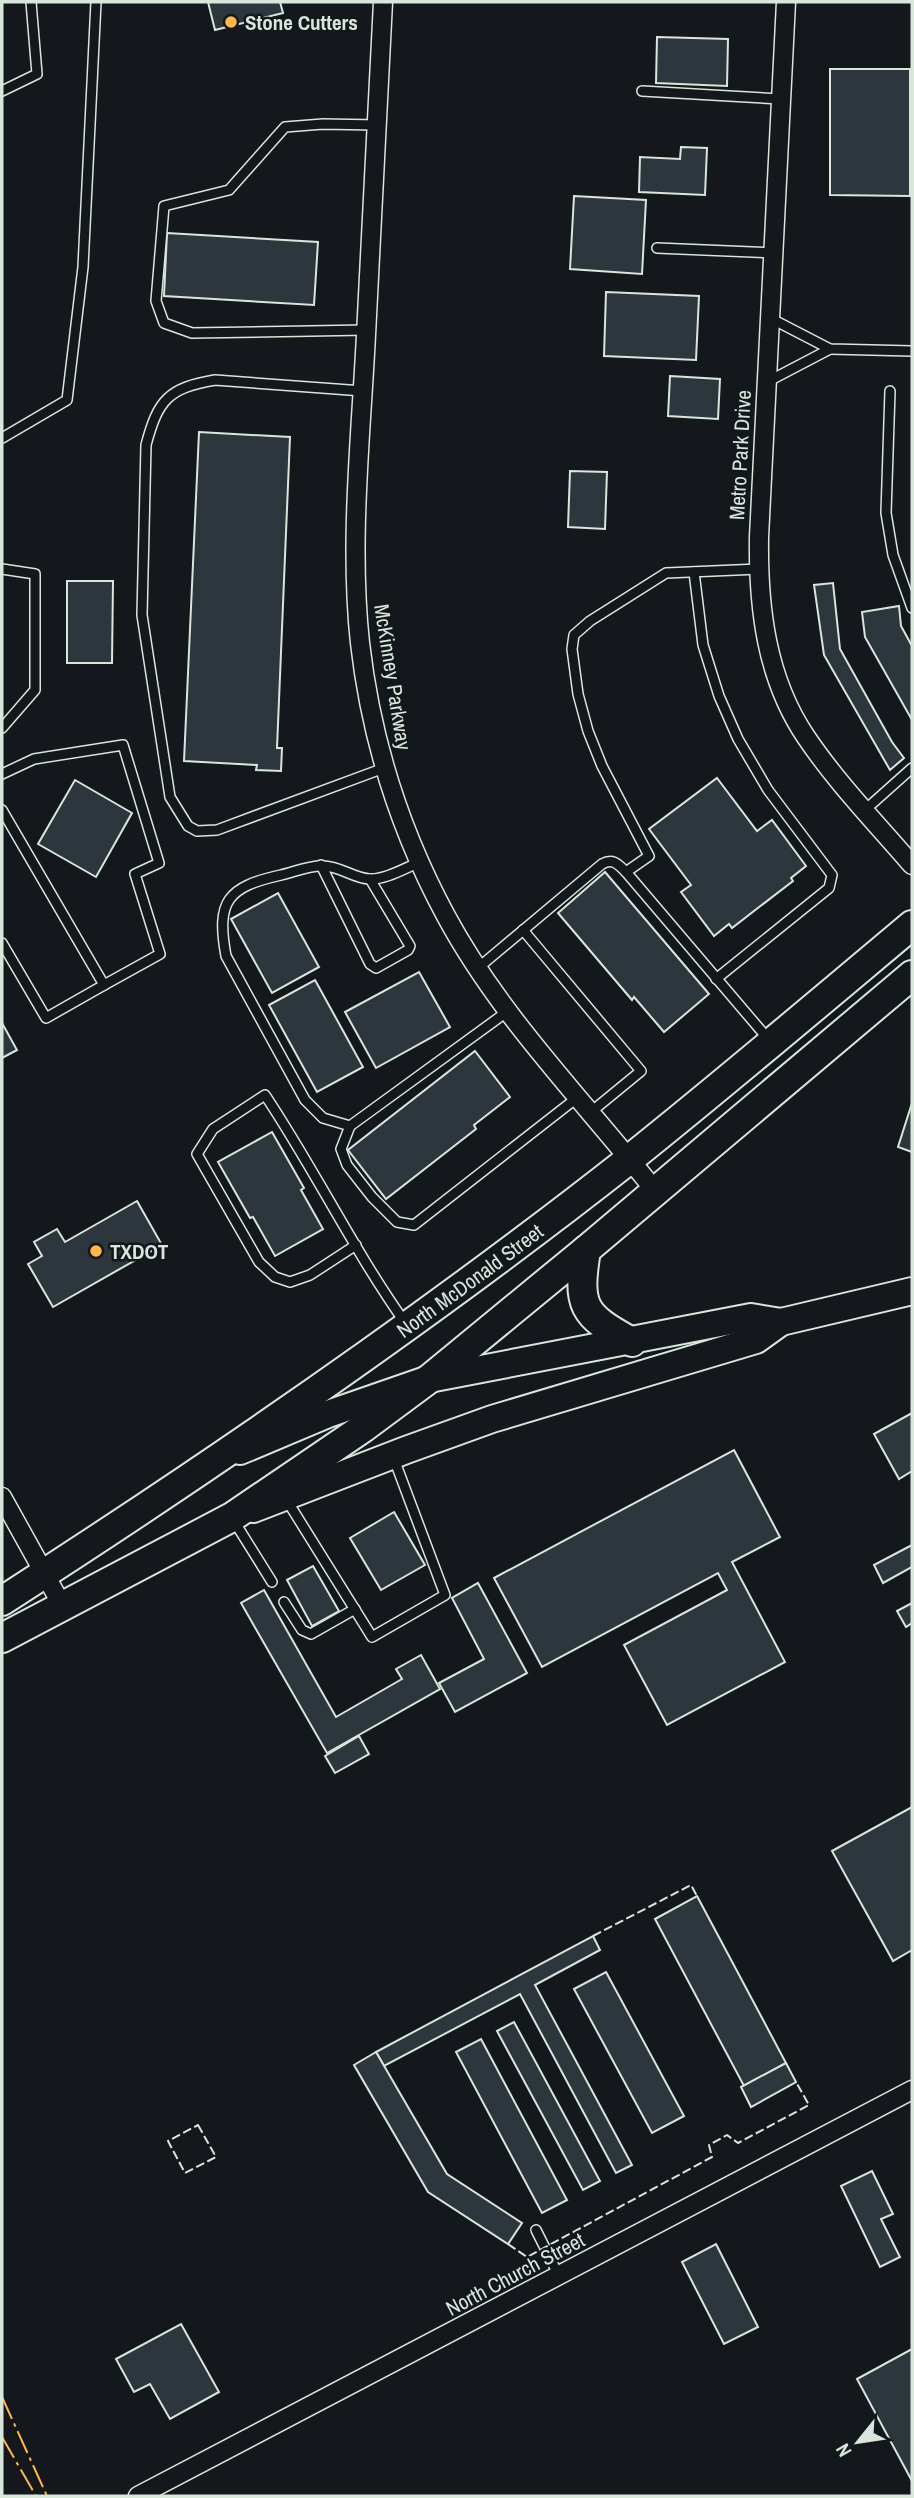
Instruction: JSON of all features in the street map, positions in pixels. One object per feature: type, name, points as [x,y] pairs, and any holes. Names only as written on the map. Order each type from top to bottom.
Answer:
[{"type":"main road","name":"North McDonald Street","points":[[2,1601],[213,1462],[407,1326],[630,1159],[912,925]]},
{"type":"main road","points":[[2,1638],[232,1517],[306,1469],[429,1379],[656,1192],[912,975]]},
{"type":"main road","points":[[586,1250],[581,1288],[586,1307],[602,1326],[632,1342]]},
{"type":"street","name":"McKinney Parkway","points":[[383,2],[356,547],[364,670],[384,768],[394,800],[420,862],[447,917],[478,968],[508,1011],[656,1192]]},
{"type":"street","name":"Metro Park Drive","points":[[786,2],[759,569],[766,641],[786,699],[806,737],[832,773],[912,864]]},
{"type":"street","points":[[213,1462],[328,1414],[429,1379],[751,1317],[780,1322],[912,1291]]},
{"type":"street","points":[[232,1517],[392,1455],[562,1396],[756,1340],[780,1322]]},
{"type":"street","points":[[2,1497],[63,1607]]},
{"type":"street","name":"North Church Street","points":[[138,2496],[912,2090]]},
{"type":"lane","points":[[2,91],[37,74],[31,2]]},
{"type":"lane","points":[[2,438],[67,401],[83,267],[96,2]]},
{"type":"lane","points":[[642,91],[781,99]]},
{"type":"lane","points":[[366,330],[192,333],[164,323],[156,301],[164,206],[229,190],[285,127],[323,124],[377,125]]},
{"type":"lane","points":[[657,248],[773,253]]},
{"type":"lane","points":[[770,318],[830,349],[912,351]]},
{"type":"lane","points":[[767,382],[830,349]]},
{"type":"lane","points":[[363,391],[215,380],[192,384],[167,398],[153,421],[146,445],[142,615],[170,797],[188,826],[197,831],[217,830],[384,768]]},
{"type":"lane","points":[[890,391],[886,513],[893,555],[912,608]]},
{"type":"lane","points":[[2,569],[35,574],[34,690],[2,728]]},
{"type":"lane","points":[[626,872],[649,856],[602,766],[588,731],[578,694],[572,649],[574,635],[590,621],[666,573],[759,569]]},
{"type":"lane","points":[[694,572],[703,645],[719,696],[738,739],[768,790],[832,875],[829,888],[716,979]]},
{"type":"lane","points":[[2,774],[34,759],[122,745],[159,863],[135,874],[160,954],[46,1017],[2,943]]},
{"type":"lane","points":[[865,810],[912,768]]},
{"type":"lane","points":[[2,810],[104,985]]},
{"type":"lane","points":[[478,968],[608,861],[616,862],[771,1042]]},
{"type":"lane","points":[[350,1126],[323,1118],[305,1100],[226,956],[222,913],[232,895],[260,880],[321,865],[336,867],[370,879],[420,862]]},
{"type":"lane","points":[[321,865],[370,964],[376,968],[408,950],[410,946],[370,879]]},
{"type":"lane","points":[[523,930],[640,1071],[591,1112]]},
{"type":"lane","points":[[508,1011],[350,1126],[341,1149],[347,1165],[372,1196],[397,1222],[414,1225],[578,1097]]},
{"type":"lane","points":[[356,1245],[310,1275],[290,1282],[275,1277],[260,1262],[197,1154],[213,1129],[265,1095],[298,1144],[356,1245],[379,1286],[407,1326]]},
{"type":"lane","points":[[285,1497],[372,1637],[445,1595],[392,1455]]},
{"type":"lane","points":[[232,1517],[272,1582]]},
{"type":"lane","points":[[285,1602],[302,1630],[311,1634],[355,1609]]},
{"type":"lane","points":[[536,2230],[559,2276]]},
{"type":"building","name":"Stone Cutters","points":[[208,2],[280,2],[283,13],[215,30]]},
{"type":"building","points":[[657,37],[728,39],[727,86],[656,83]]},
{"type":"building","points":[[830,69],[910,69],[910,196],[830,195]]},
{"type":"building","points":[[681,147],[707,148],[705,195],[639,192],[640,157],[680,159]]},
{"type":"building","points":[[574,196],[646,200],[642,274],[570,269]]},
{"type":"building","points":[[167,233],[318,242],[314,305],[164,296]]},
{"type":"building","points":[[606,292],[699,296],[696,360],[604,356]]},
{"type":"building","points":[[670,376],[720,379],[718,419],[668,416]]},
{"type":"building","points":[[199,432],[290,437],[277,748],[282,748],[281,771],[256,770],[257,765],[184,761]]},
{"type":"building","points":[[570,471],[607,472],[605,529],[568,527]]},
{"type":"building","points":[[67,581],[113,581],[112,663],[67,663]]},
{"type":"building","points":[[833,583],[840,649],[892,742],[904,758],[890,770],[824,655],[814,585]]},
{"type":"building","points":[[899,606],[901,626],[912,646],[912,720],[865,637],[862,612]]},
{"type":"building","points":[[717,778],[757,831],[772,820],[806,866],[791,878],[793,881],[732,928],[729,924],[714,936],[681,892],[691,885],[649,829]]},
{"type":"building","points":[[75,780],[132,813],[96,877],[38,844]]},
{"type":"building","points":[[605,872],[709,994],[664,1032],[634,997],[632,1000],[558,913]]},
{"type":"building","points":[[278,893],[319,967],[272,993],[231,919]]},
{"type":"building","points":[[419,972],[450,1027],[376,1068],[345,1012]]},
{"type":"building","points":[[315,980],[363,1067],[317,1092],[269,1005]]},
{"type":"building","points":[[2,1023],[17,1050],[2,1058]]},
{"type":"building","points":[[475,1051],[510,1097],[474,1125],[476,1129],[386,1199],[348,1150]]},
{"type":"building","points":[[912,1103],[912,1152],[898,1147]]},
{"type":"building","points":[[272,1132],[304,1188],[301,1190],[323,1229],[275,1256],[218,1162]]},
{"type":"building","name":"TXDOT","points":[[137,1201],[162,1245],[53,1307],[28,1264],[42,1256],[34,1242],[57,1229],[65,1242]]},
{"type":"building","points":[[912,1413],[912,1471],[899,1479],[874,1434]]},
{"type":"building","points":[[734,1450],[780,1537],[732,1562],[785,1662],[667,1725],[624,1645],[727,1590],[718,1573],[542,1667],[494,1578]]},
{"type":"building","points":[[394,1512],[425,1565],[381,1590],[350,1538]]},
{"type":"building","points":[[912,1545],[912,1567],[883,1583],[874,1565]]},
{"type":"building","points":[[313,1566],[339,1611],[312,1626],[287,1580]]},
{"type":"building","points":[[478,1583],[527,1673],[455,1712],[439,1683],[484,1659],[452,1598]]},
{"type":"building","points":[[264,1590],[336,1717],[402,1679],[396,1669],[421,1655],[440,1689],[327,1753],[241,1603]]},
{"type":"building","points":[[912,1603],[912,1623],[906,1627],[897,1611]]},
{"type":"building","points":[[359,1736],[369,1754],[335,1773],[325,1756]]},
{"type":"building","points":[[912,1807],[912,1950],[893,1961],[832,1851]]},
{"type":"building","points":[[697,1896],[786,2063],[744,2086],[655,1919]]},
{"type":"building","points":[[593,1936],[600,1950],[535,1985],[632,2165],[616,2173],[520,1994],[384,2066],[376,2052]]},
{"type":"building","points":[[606,1972],[684,2116],[652,2133],[574,1989]]},
{"type":"building","points":[[514,2022],[600,2181],[583,2190],[497,2031]]},
{"type":"building","points":[[481,2039],[567,2200],[542,2213],[456,2052]]},
{"type":"building","points":[[376,2052],[447,2174],[522,2223],[508,2244],[428,2192],[354,2065]]},
{"type":"building","points":[[786,2063],[796,2082],[751,2107],[741,2087]]},
{"type":"building","points":[[872,2171],[893,2214],[881,2219],[900,2257],[880,2267],[841,2186]]},
{"type":"building","points":[[716,2244],[758,2327],[724,2344],[682,2262]]},
{"type":"building","points":[[181,2324],[219,2392],[170,2419],[150,2384],[134,2392],[116,2359]]},
{"type":"building","points":[[912,2349],[912,2481],[857,2379]]},
{"type":"fence","points":[[593,1936],[691,1885],[697,1896]]},
{"type":"fence","points":[[508,2244],[527,2257],[712,2157],[709,2145],[727,2135],[738,2143],[809,2105],[796,2082]]},
{"type":"fence","points":[[198,2125],[216,2157],[185,2173],[168,2141],[198,2125]]},
{"type":"power","points":[[2,2397],[47,2496]]},
{"type":"power","points":[[2,2437],[36,2496]]},
{"type":"place","name":"Stone Cutters","points":[[231,22]]},
{"type":"place","name":"TXDOT","points":[[96,1251]]}]
